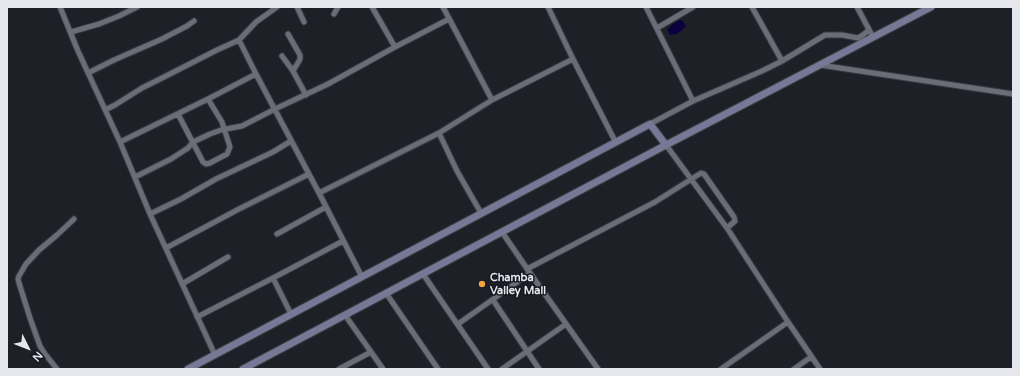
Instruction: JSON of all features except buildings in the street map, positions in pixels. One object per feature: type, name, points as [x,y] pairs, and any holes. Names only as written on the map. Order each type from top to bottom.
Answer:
[{"type":"main road","points":[[243,369],[931,7]]},
{"type":"main road","points":[[188,369],[650,124],[666,146]]},
{"type":"street","points":[[60,7],[150,214],[215,355]]},
{"type":"street","points":[[71,32],[106,22],[137,7]]},
{"type":"street","points":[[106,110],[142,88],[239,40],[256,22],[276,7]]},
{"type":"street","points":[[297,7],[304,22]]},
{"type":"street","points":[[334,14],[338,7]]},
{"type":"street","points":[[372,7],[395,47]]},
{"type":"street","points":[[443,7],[492,100]]},
{"type":"street","points":[[548,7],[573,59],[616,141]]},
{"type":"street","points":[[646,7],[693,101]]},
{"type":"street","points":[[657,28],[693,7]]},
{"type":"street","points":[[752,7],[782,61]]},
{"type":"street","points":[[857,7],[873,37]]},
{"type":"street","points":[[135,177],[171,159],[188,148],[193,142],[225,129],[242,126],[328,84],[449,19]]},
{"type":"street","points":[[88,73],[162,39],[194,21]]},
{"type":"street","points":[[650,124],[693,101],[782,61],[825,35],[842,35],[858,38],[869,30]]},
{"type":"street","points":[[288,34],[300,55],[299,61],[293,71]]},
{"type":"street","points":[[239,40],[362,277]]},
{"type":"street","points":[[282,56],[293,71],[306,95]]},
{"type":"street","points":[[319,192],[439,133],[492,100],[573,59]]},
{"type":"street","points":[[820,66],[1013,94]]},
{"type":"street","points":[[120,142],[256,74]]},
{"type":"street","points":[[178,114],[203,162],[206,164],[210,163],[227,154],[230,146],[222,122],[208,99]]},
{"type":"street","points":[[439,133],[457,171],[481,213]]},
{"type":"street","points":[[150,214],[291,141]]},
{"type":"street","points":[[666,146],[727,228],[820,369]]},
{"type":"street","points":[[458,324],[493,300],[528,271],[654,202],[701,173],[704,174],[734,217],[735,221],[727,228]]},
{"type":"street","points":[[166,248],[309,174]]},
{"type":"street","points":[[277,234],[326,207]]},
{"type":"street","points":[[57,369],[40,346],[18,279],[22,270],[39,250],[58,235],[74,219]]},
{"type":"street","points":[[502,232],[598,369]]},
{"type":"street","points":[[197,317],[343,241]]},
{"type":"street","points":[[182,284],[228,257]]},
{"type":"street","points":[[423,274],[488,369]]},
{"type":"street","points":[[273,278],[291,314]]},
{"type":"street","points":[[386,294],[438,369]]},
{"type":"street","points":[[493,300],[539,369]]},
{"type":"street","points":[[345,315],[383,369]]},
{"type":"street","points":[[721,369],[788,322]]},
{"type":"street","points":[[502,369],[566,324]]},
{"type":"street","points":[[339,369],[371,352]]},
{"type":"street","points":[[794,369],[811,357]]},
{"type":"shaded area","points":[[682,20],[686,26],[676,34],[670,35],[667,29],[677,21]]},
{"type":"place","name":"Chamba Valley Mall","points":[[482,284]]}]
